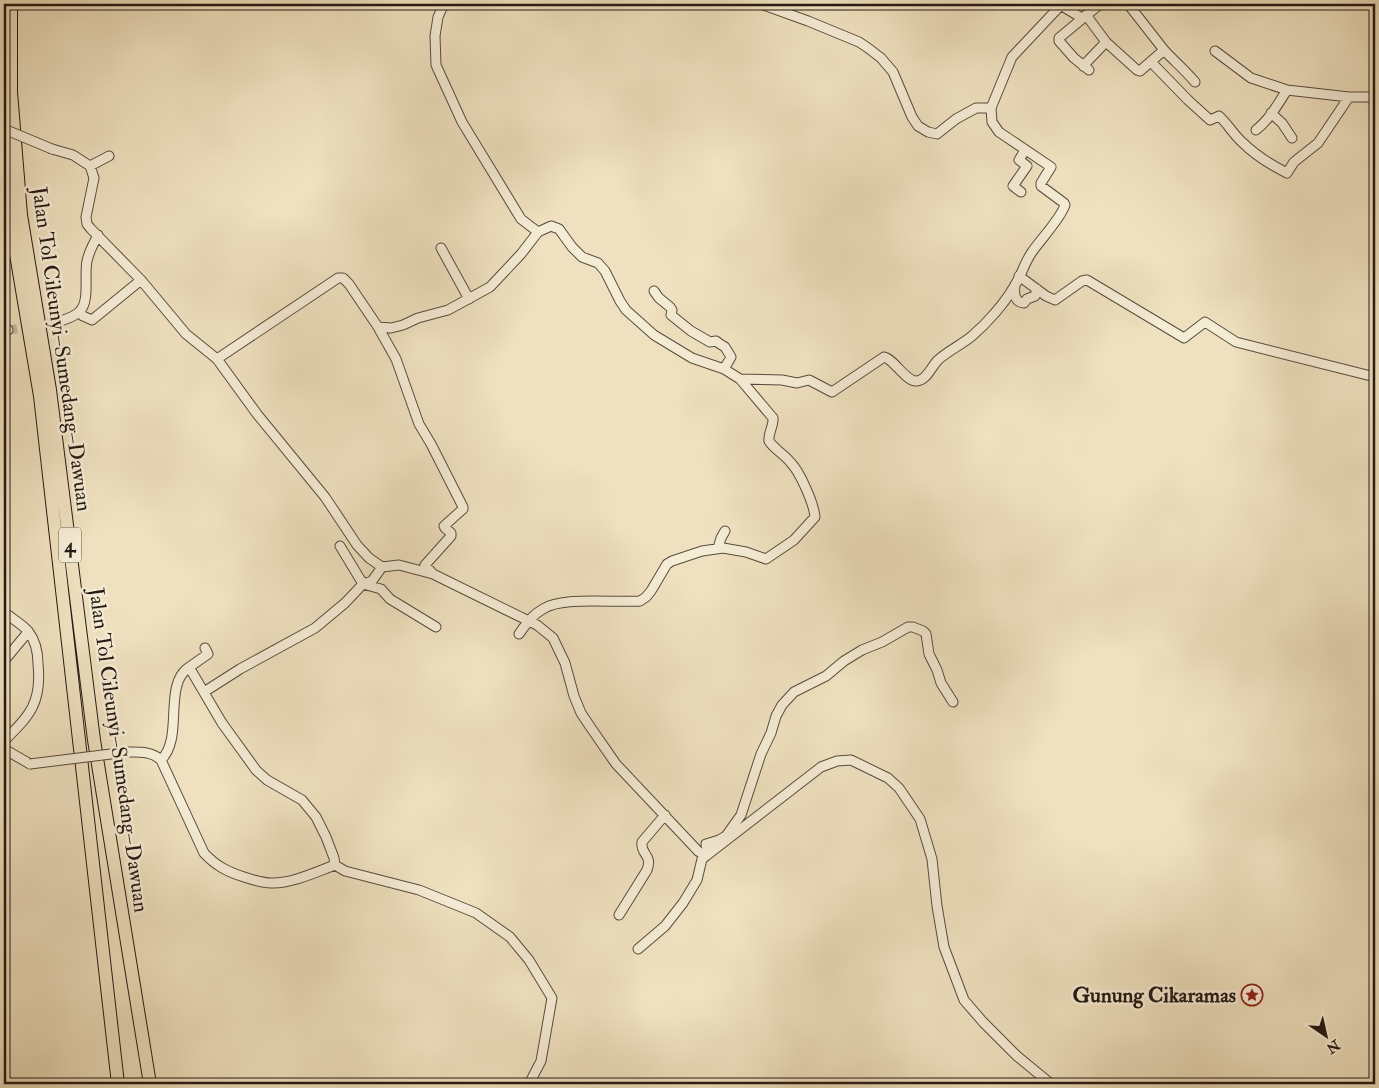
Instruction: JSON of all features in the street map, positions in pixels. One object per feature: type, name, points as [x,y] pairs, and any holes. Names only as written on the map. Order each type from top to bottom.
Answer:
[{"type":"highway","name":"Jalan Tol Cileunyi–Sumedang–Dawuan","points":[[11,4],[11,92],[21,214],[50,390],[94,740],[150,1084]]},
{"type":"highway","name":"Jalan Tol Cileunyi–Sumedang–Dawuan","points":[[4,154],[10,219],[40,396],[118,1084]]},
{"type":"street","points":[[446,4],[438,17],[435,36],[436,65],[462,122],[521,219],[538,232]]},
{"type":"street","points":[[761,4],[851,38],[868,48],[881,58],[893,72],[912,117],[918,126],[928,132],[937,134],[956,119],[976,108],[991,108]]},
{"type":"street","points":[[1100,4],[1084,16],[1059,41],[1086,68],[1106,42]]},
{"type":"street","points":[[1128,4],[1174,62],[1181,66],[1195,82]]},
{"type":"street","points":[[740,379],[797,382],[809,380],[832,392],[882,357],[886,357],[913,381],[924,378],[936,362],[972,336],[994,314],[1018,279],[1032,252],[1065,205],[1041,186],[1051,167],[998,132],[992,122],[991,108],[1012,57],[1061,5],[1084,16],[1106,42],[1137,70],[1140,71],[1164,50]]},
{"type":"street","points":[[1215,51],[1251,78],[1287,90],[1349,98],[1375,97]]},
{"type":"street","points":[[1151,62],[1210,120],[1219,116],[1242,142],[1271,165],[1287,173],[1294,162],[1318,143],[1349,98]]},
{"type":"street","points":[[1256,130],[1287,90]]},
{"type":"street","points":[[1271,113],[1282,123],[1292,138]]},
{"type":"street","points":[[4,129],[52,149],[73,155],[90,166],[94,178],[86,217],[88,224],[141,280],[186,334],[217,359],[257,414],[325,497],[358,546],[369,558],[382,567],[399,565],[433,574],[528,620],[553,638],[565,663],[581,713],[616,764],[698,851],[706,856]]},
{"type":"street","points":[[1021,192],[1013,186],[1026,166],[1019,160],[1026,150]]},
{"type":"street","points":[[90,166],[109,156]]},
{"type":"street","points":[[378,327],[391,328],[403,325],[418,318],[448,310],[469,299],[490,287],[538,232],[551,226],[556,227],[582,257],[598,263],[605,271],[626,310],[654,335],[692,358],[724,369],[740,379],[773,418],[769,441],[792,463],[800,475],[812,504],[815,517],[794,540],[766,559],[746,552],[718,548],[702,551],[667,564],[651,591],[640,601],[559,602],[544,608],[528,620],[519,634]]},
{"type":"street","points":[[55,323],[80,312],[86,290],[86,263],[92,245],[98,235]]},
{"type":"street","points":[[441,248],[469,299]]},
{"type":"street","points":[[217,359],[338,278],[343,278],[378,327],[396,358],[419,424],[463,507],[444,526],[451,536],[425,565],[433,574]]},
{"type":"street","points":[[1018,279],[1052,300],[1055,300],[1082,281],[1087,280],[1184,338],[1205,322],[1236,342],[1375,377]]},
{"type":"street","points":[[1018,279],[1015,296],[1021,303],[1035,296],[1037,289]]},
{"type":"street","points":[[80,312],[83,316],[92,320],[141,280]]},
{"type":"street","points":[[654,291],[670,307],[672,310],[671,315],[681,324],[710,342],[716,341],[725,347],[731,357],[724,369]]},
{"type":"street","points":[[718,548],[725,531]]},
{"type":"street","points":[[340,546],[363,584],[381,589],[390,599],[436,627]]},
{"type":"street","points":[[204,692],[240,669],[315,628],[345,603],[363,584],[372,581],[382,567]]},
{"type":"street","points":[[4,612],[28,632],[37,652],[40,680],[36,701],[30,712],[4,741]]},
{"type":"street","points":[[706,856],[706,844],[726,836],[741,815],[776,716],[782,705],[794,692],[826,676],[862,650],[882,642],[908,627],[918,628],[926,634],[929,654],[944,689],[953,702]]},
{"type":"street","points":[[4,661],[28,632]]},
{"type":"street","points":[[161,760],[168,750],[171,741],[177,687],[184,672],[208,654],[205,648]]},
{"type":"street","points":[[188,668],[222,723],[256,770],[267,780],[302,800],[316,817],[326,837],[335,865]]},
{"type":"street","points":[[4,749],[30,764],[127,752],[146,752],[161,760],[204,853],[213,863],[223,869],[257,881],[271,883],[290,881],[335,865]]},
{"type":"street","points":[[638,950],[664,926],[683,903],[697,880],[702,859],[822,767],[837,761],[851,760],[888,778],[899,788],[920,819],[932,859],[944,947],[964,1000],[983,1022],[1018,1056],[1051,1084]]},
{"type":"street","points":[[619,915],[650,864],[641,847],[642,842],[665,816]]},
{"type":"street","points":[[335,865],[345,871],[418,890],[476,913],[510,937],[529,960],[552,998],[541,1061],[529,1084]]},
{"type":"tunnel","points":[[8,330],[55,323]]},
{"type":"place","name":"Gunung Cikaramas","points":[[1252,995]]}]
